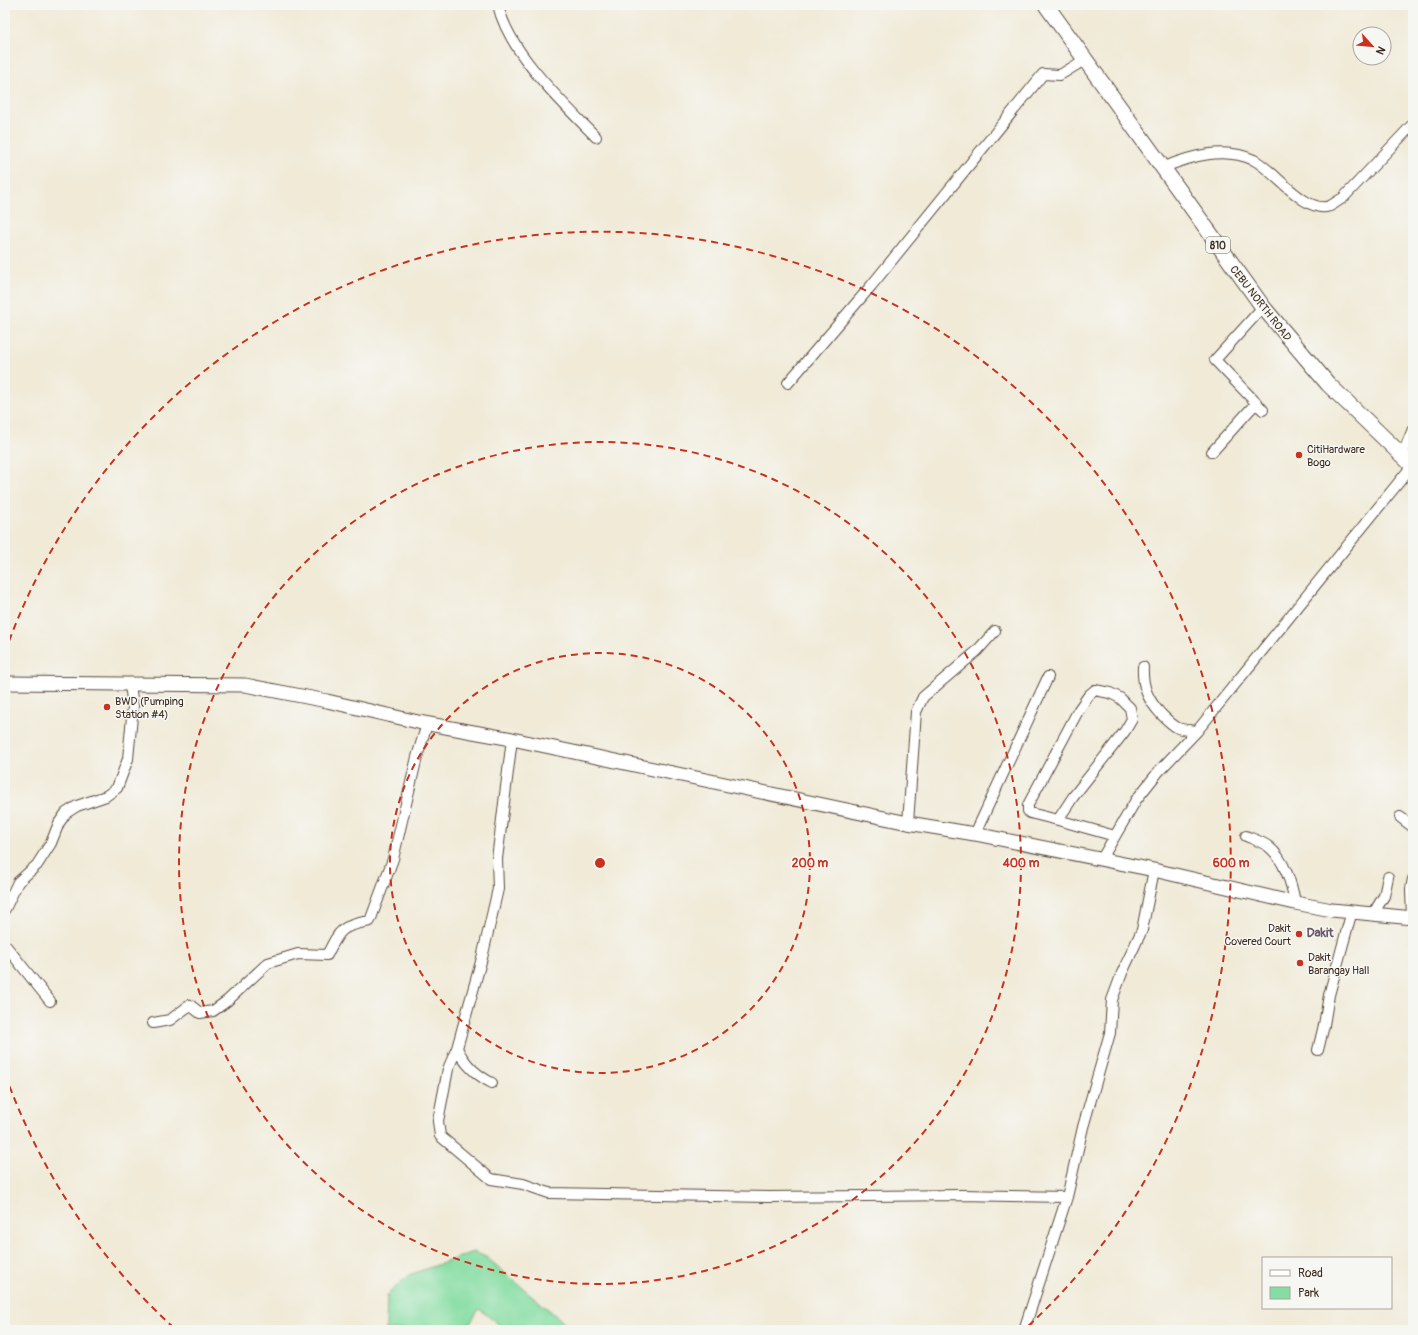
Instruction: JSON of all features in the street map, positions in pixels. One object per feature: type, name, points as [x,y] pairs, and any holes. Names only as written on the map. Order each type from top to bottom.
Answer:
[{"type":"highway","name":"CEBU NORTH ROAD","points":[[1046,5],[1086,59],[1262,308],[1328,384],[1409,463]]},
{"type":"main road","points":[[5,683],[245,685],[327,701],[427,724],[512,739],[908,823],[975,834],[1154,870],[1295,903],[1332,910],[1413,918]]},
{"type":"street","points":[[498,5],[502,21],[516,46],[549,88],[596,137]]},
{"type":"street","points":[[788,383],[871,286],[1042,74],[1060,75],[1086,59]]},
{"type":"street","points":[[1162,168],[1188,157],[1225,152],[1254,160],[1273,173],[1295,194],[1315,206],[1329,206],[1343,198],[1413,124]]},
{"type":"street","points":[[1212,452],[1259,407],[1215,360],[1262,308]]},
{"type":"street","points":[[1101,860],[1136,800],[1159,771],[1197,731],[1409,463],[1413,429]]},
{"type":"street","points":[[908,823],[916,712],[918,705],[923,697],[977,651],[995,631]]},
{"type":"street","points":[[1143,667],[1142,680],[1144,690],[1152,704],[1168,721],[1178,728],[1197,731]]},
{"type":"street","points":[[975,834],[1048,677]]},
{"type":"street","points":[[5,909],[18,882],[37,864],[51,843],[59,823],[66,813],[77,806],[106,796],[117,788],[128,759],[133,706],[130,685]]},
{"type":"street","points":[[1058,820],[1073,797],[1125,731],[1132,719],[1130,708],[1120,698],[1110,693],[1095,690],[1089,694],[1078,711],[1028,805],[1028,811],[1030,813],[1115,836]]},
{"type":"street","points":[[153,1023],[170,1020],[190,1005],[200,1013],[213,1011],[268,963],[298,954],[327,955],[336,937],[348,925],[370,921],[393,859],[417,757],[427,724]]},
{"type":"street","points":[[512,739],[497,859],[498,889],[482,958],[457,1048],[448,1069],[438,1121],[440,1136],[482,1172],[491,1179],[523,1184],[549,1193],[768,1197],[962,1195],[1067,1197]]},
{"type":"street","points":[[1400,817],[1413,827]]},
{"type":"street","points":[[1246,836],[1268,846],[1279,858],[1293,888],[1295,903]]},
{"type":"street","points":[[1024,1330],[1067,1197],[1110,1033],[1112,1000],[1122,973],[1142,930],[1154,870]]},
{"type":"street","points":[[1373,914],[1384,896],[1388,877]]},
{"type":"street","points":[[1413,879],[1411,889],[1413,918]]},
{"type":"street","points":[[1318,1050],[1328,995],[1352,911]]},
{"type":"street","points":[[5,945],[50,1001]]},
{"type":"street","points":[[457,1048],[462,1060],[482,1078],[492,1083]]},
{"type":"green space","points":[[474,1252],[486,1257],[573,1330],[506,1330],[479,1309],[466,1330],[386,1330],[387,1295],[409,1275]]},
{"type":"place","name":"CitiHardware Bogo","points":[[1299,455]]},
{"type":"place","name":"BWD (Pumping Station #4)","points":[[107,707]]},
{"type":"place","name":"Dakit Covered Court","points":[[1299,934]]},
{"type":"place","name":"Dakit Barangay Hall","points":[[1300,963]]},
{"type":"district","name":"Dakit","points":[[1320,932]]}]
